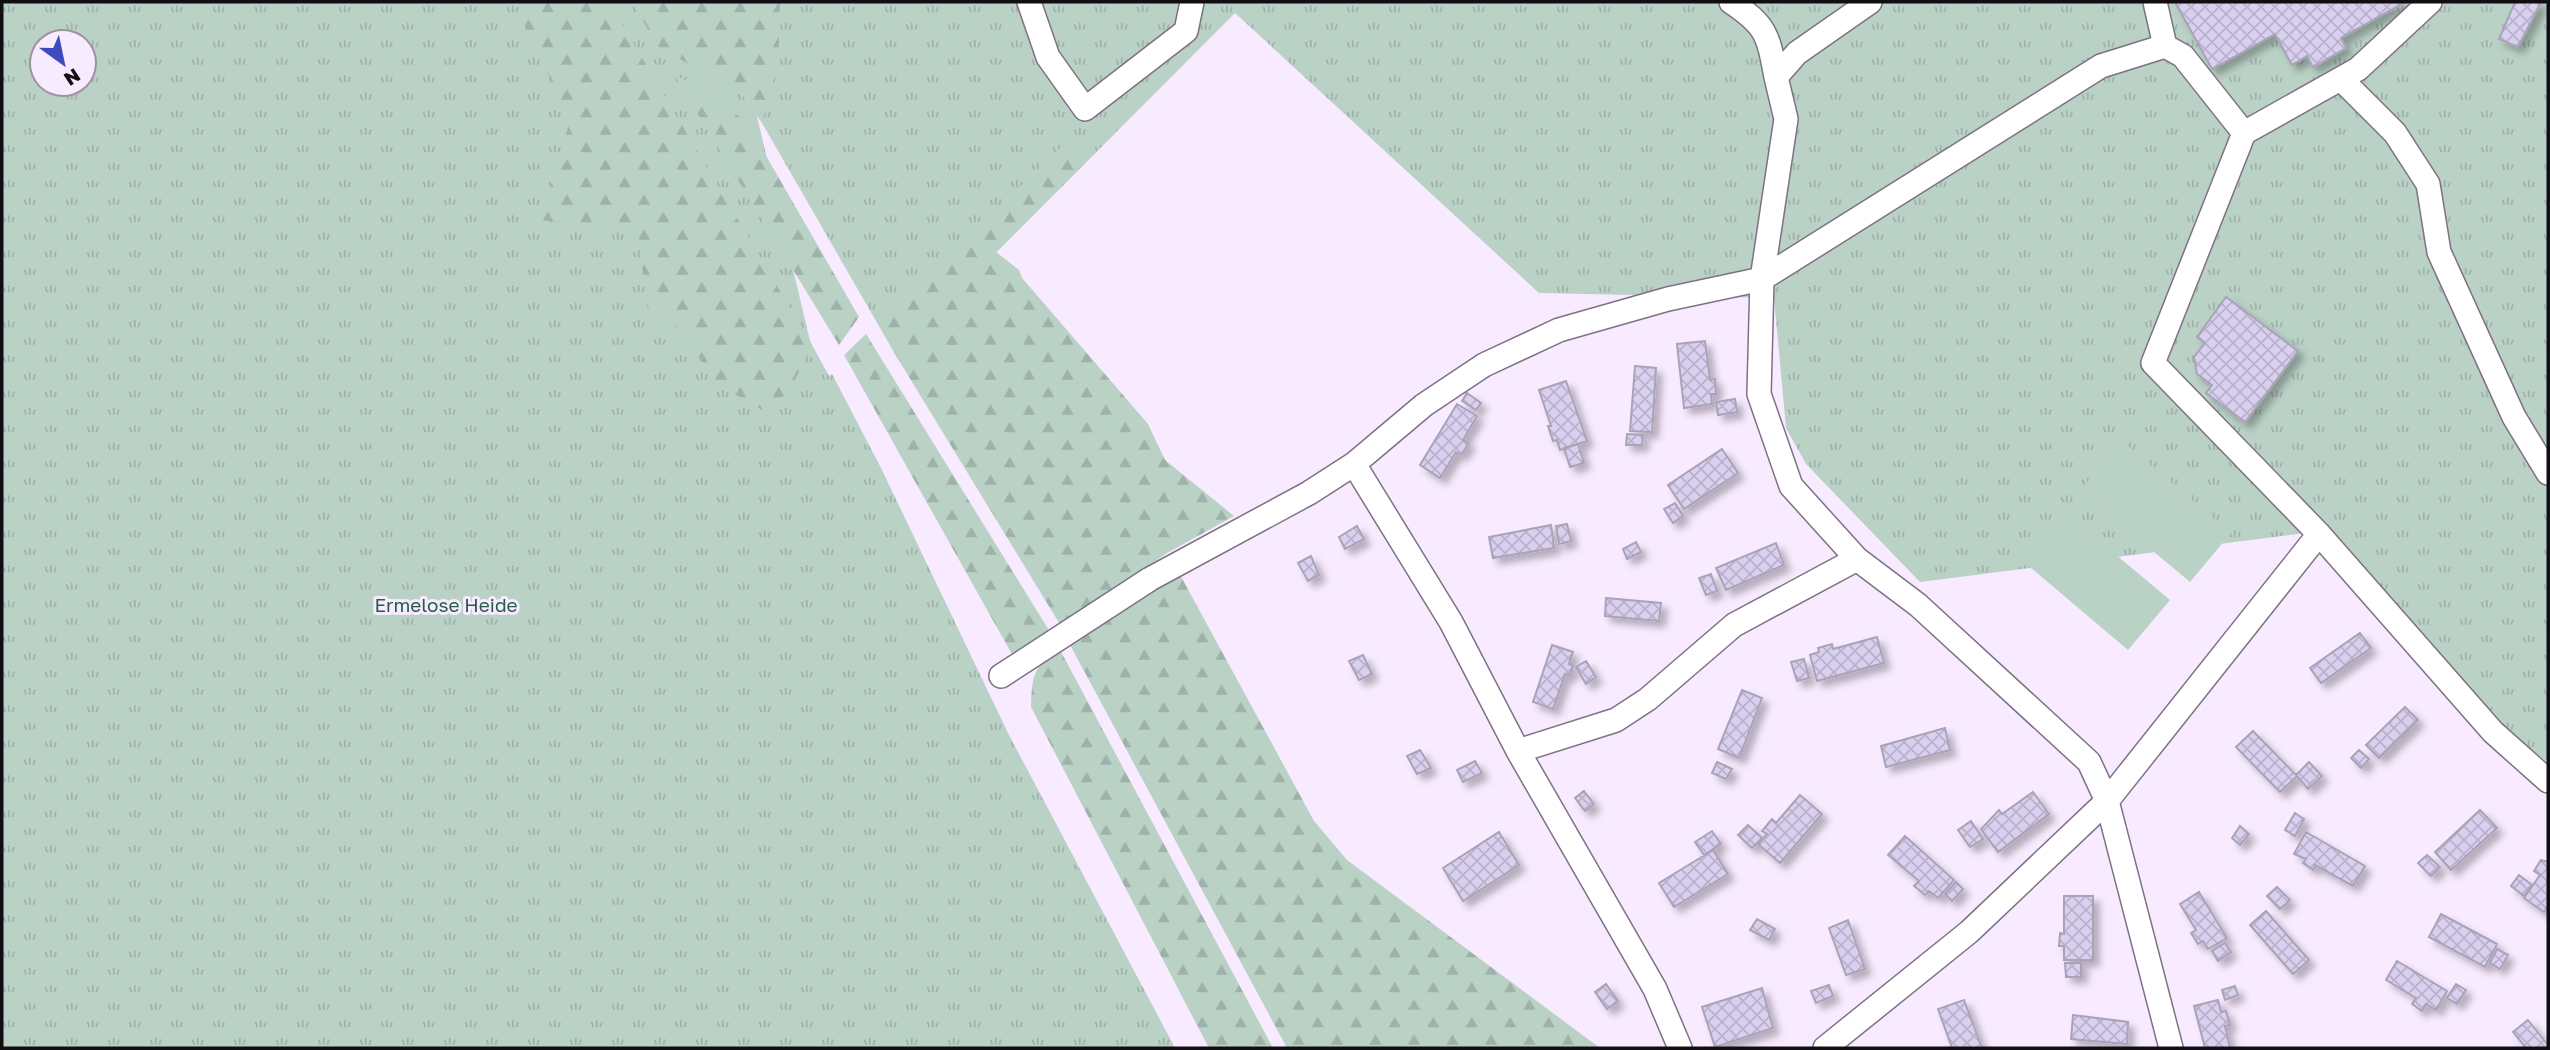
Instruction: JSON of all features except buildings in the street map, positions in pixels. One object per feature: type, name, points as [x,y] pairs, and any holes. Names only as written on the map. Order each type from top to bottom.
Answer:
[{"type":"lane","points":[[1029,2],[1048,57],[1085,109],[1186,32],[1192,2]]},
{"type":"lane","points":[[1731,2],[1749,14],[1767,34],[1786,119],[1762,279],[1759,394],[1791,486],[1857,559],[1918,605],[2089,762],[2106,802],[2171,1048]]},
{"type":"lane","points":[[1776,77],[1797,53],[1870,2]]},
{"type":"lane","points":[[2155,2],[2165,46]]},
{"type":"lane","points":[[2430,2],[2358,69],[2244,133],[2153,363],[2319,534],[2493,732],[2548,781]]},
{"type":"lane","points":[[1002,676],[1150,579],[1309,493],[1354,464],[1424,405],[1485,365],[1559,330],[1668,299],[1762,279],[2101,66],[2165,46],[2183,56],[2244,133]]},
{"type":"lane","points":[[2340,79],[2395,133],[2428,184],[2439,251],[2514,416],[2548,473]]},
{"type":"lane","points":[[1354,464],[1451,622],[1518,751],[1656,989],[1680,1048]]},
{"type":"lane","points":[[1825,1048],[1969,932],[2106,802],[2319,534]]},
{"type":"lane","points":[[1518,751],[1616,720],[1648,699],[1734,625],[1857,559]]},
{"type":"green space","name":"Ermelose Heide","points":[[2,2],[761,2],[755,108],[810,341],[829,376],[832,374],[880,466],[1009,735],[1175,1048],[2,1048]]},
{"type":"green space","points":[[521,2],[609,2],[812,345],[789,392],[764,411],[729,391],[712,377],[676,325],[647,307],[638,231],[541,220],[571,117],[526,32]]},
{"type":"green space","points":[[633,2],[780,2],[778,71],[762,123],[743,96],[656,45]]},
{"type":"green space","points":[[768,2],[2548,2],[2548,762],[2507,732],[2322,531],[1920,582],[1806,464],[1786,428],[1774,298],[1539,293],[1235,13],[895,354],[762,123]]},
{"type":"green space","points":[[672,72],[746,121],[859,317],[839,345]]},
{"type":"green space","points":[[1062,146],[1084,163],[996,252],[1019,270],[1022,278],[1148,424],[1165,460],[1234,516],[1167,553],[1061,626],[895,354],[881,321]]},
{"type":"green space","points":[[866,334],[1050,632],[1013,656],[844,355]]},
{"type":"green space","points":[[2122,441],[2231,533],[2190,582],[2080,490]]},
{"type":"green space","points":[[2060,508],[2170,600],[2128,650],[2018,557]]},
{"type":"green space","points":[[1178,571],[1314,821],[1347,860],[1600,1048],[1287,1048],[1069,643]]},
{"type":"green space","points":[[1059,648],[1273,1048],[1209,1048],[1031,707],[1036,673],[1044,661]]}]
